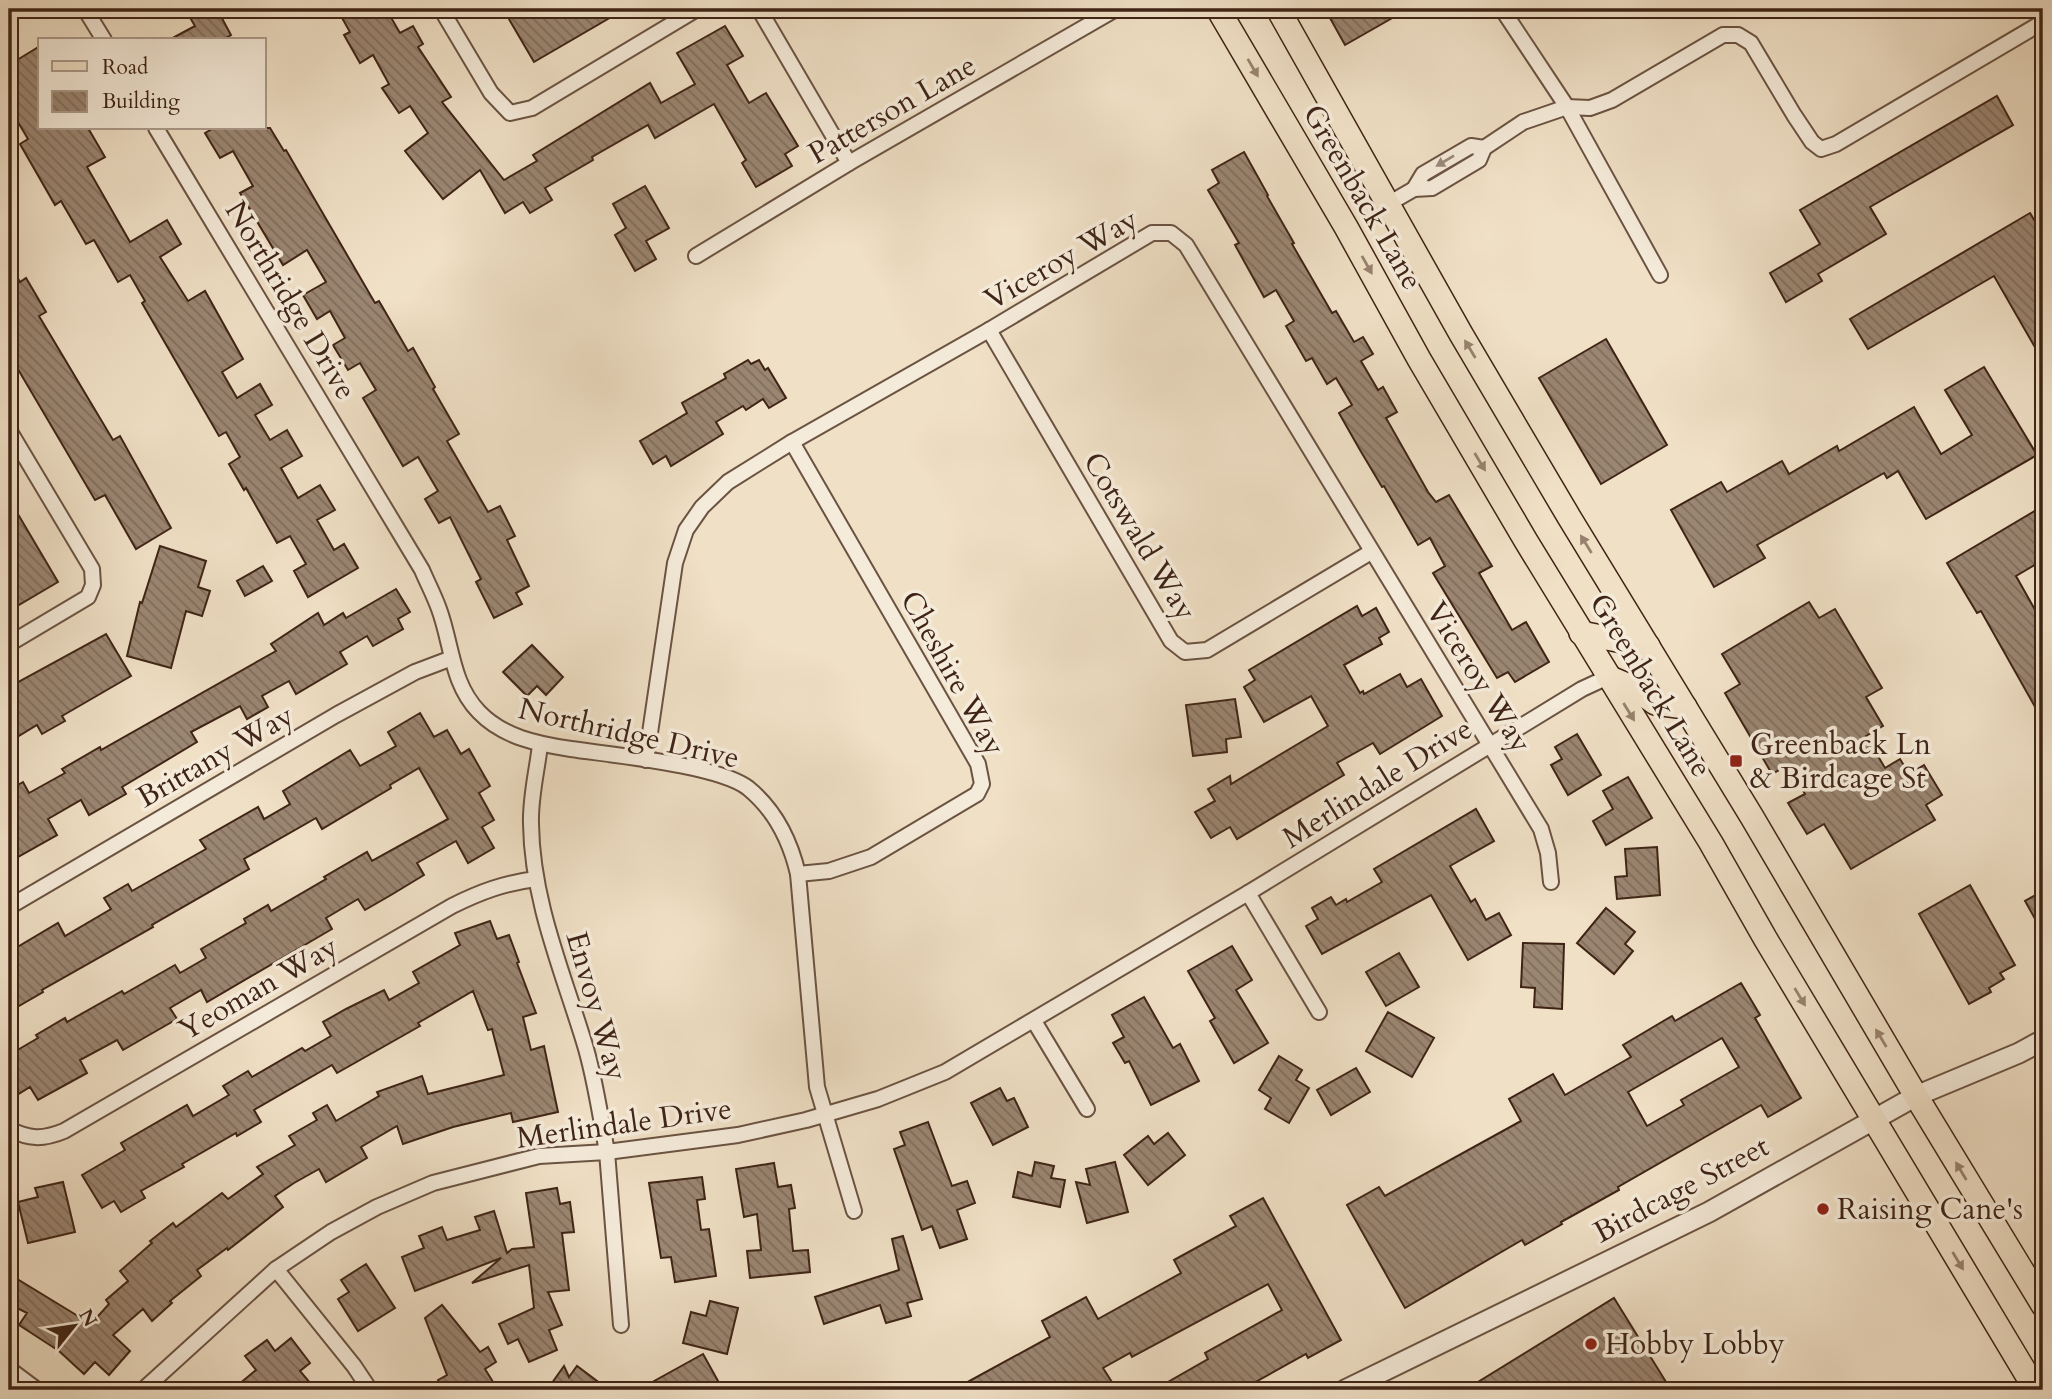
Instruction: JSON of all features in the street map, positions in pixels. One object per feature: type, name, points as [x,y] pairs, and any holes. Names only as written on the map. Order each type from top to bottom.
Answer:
[{"type":"main road","name":"Greenback Lane","points":[[1218,9],[1346,227],[1419,359],[1581,633],[1711,843],[1872,1119],[2032,1365],[2036,1390]]},
{"type":"main road","name":"Greenback Lane","points":[[1278,9],[1461,334],[2043,1305]]},
{"type":"main road","points":[[1581,633],[1648,646]]},
{"type":"main road","points":[[1608,677],[1634,688],[1655,703],[1685,707]]},
{"type":"street","points":[[85,9],[103,38]]},
{"type":"street","points":[[441,9],[491,93],[510,113],[533,108],[697,9]]},
{"type":"street","points":[[759,9],[849,163]]},
{"type":"street","name":"Patterson Lane","points":[[696,256],[849,163],[1116,9]]},
{"type":"street","points":[[1502,9],[1567,107],[1660,275]]},
{"type":"street","points":[[1388,204],[1414,189],[1423,174],[1471,146],[1484,148],[1523,122],[1567,107],[1590,108],[1612,100],[1723,35],[1738,36],[1751,43],[1794,115],[1812,142],[1821,149],[1836,144],[2043,22]]},
{"type":"street","name":"Northridge Drive","points":[[157,130],[422,570],[439,609],[462,691],[479,712],[499,729],[540,745],[646,760],[719,774],[746,786],[766,805],[781,826],[792,848],[798,873],[817,1087],[854,1211]]},
{"type":"street","name":"Viceroy Way","points":[[646,760],[675,564],[686,530],[702,507],[729,482],[792,442],[1152,233],[1171,233],[1186,245],[1371,552],[1491,744],[1541,830],[1548,853],[1551,882]]},
{"type":"street","name":"Cotswald Way","points":[[989,330],[1171,641],[1185,652],[1207,650],[1371,552]]},
{"type":"street","points":[[9,430],[92,569],[93,585],[88,597],[9,644]]},
{"type":"street","name":"Cheshire Way","points":[[792,442],[978,764],[982,784],[977,794],[871,857],[829,870],[798,873]]},
{"type":"street","name":"Brittany Way","points":[[9,907],[336,715],[415,672],[452,658]]},
{"type":"street","name":"Merlindale Drive","points":[[143,1390],[276,1269],[342,1225],[433,1183],[539,1156],[607,1152],[737,1135],[878,1099],[945,1072],[1248,893],[1582,689],[1608,677]]},
{"type":"street","name":"Envoy Way","points":[[540,745],[531,823],[536,879],[548,932],[585,1045],[607,1152],[621,1325]]},
{"type":"street","name":"Yeoman Way","points":[[9,1129],[26,1138],[46,1138],[64,1131],[452,906],[482,891],[507,883],[536,879]]},
{"type":"street","points":[[1248,893],[1320,1012]]},
{"type":"street","points":[[1034,1021],[1087,1109]]},
{"type":"street","name":"Birdcage Street","points":[[1345,1390],[1709,1212],[1916,1096],[2019,1053],[2043,1040]]},
{"type":"street","points":[[276,1269],[370,1390]]},
{"type":"street","points":[[9,1372],[33,1390]]},
{"type":"building","points":[[185,9],[217,9],[231,35],[226,38],[173,38],[195,26]]},
{"type":"building","points":[[337,9],[386,9],[400,33],[413,26],[423,44],[418,47],[451,97],[442,102],[504,180],[537,161],[533,155],[650,83],[661,103],[695,84],[677,53],[725,26],[743,56],[727,65],[749,103],[766,93],[798,146],[785,154],[792,166],[756,187],[742,163],[746,160],[714,104],[655,138],[648,125],[592,157],[593,160],[545,188],[552,200],[530,213],[523,202],[505,213],[480,170],[443,199],[405,151],[428,133],[410,106],[399,113],[382,88],[389,84],[373,55],[360,63],[344,35],[350,32]]},
{"type":"building","points":[[515,9],[625,9],[534,62],[506,14]]},
{"type":"building","points":[[1325,9],[1408,9],[1345,45]]},
{"type":"building","points":[[38,47],[38,130],[89,130],[105,157],[87,167],[130,242],[167,220],[181,244],[160,257],[188,301],[205,291],[243,359],[222,372],[237,398],[260,384],[272,405],[255,415],[270,440],[287,430],[302,456],[281,468],[298,498],[320,485],[335,510],[317,520],[334,550],[344,544],[358,568],[308,597],[294,571],[306,564],[290,536],[277,543],[246,488],[244,490],[229,464],[240,457],[226,432],[219,436],[142,303],[145,301],[130,275],[118,282],[94,240],[86,244],[61,201],[55,205],[20,144],[28,139],[9,107],[9,65]]},
{"type":"building","points":[[1997,96],[2013,125],[1870,207],[1886,234],[1818,274],[1822,281],[1786,302],[1770,273],[1820,244],[1800,210]]},
{"type":"building","points":[[270,128],[284,151],[286,150],[375,303],[379,301],[408,351],[413,348],[435,387],[433,389],[459,434],[447,441],[488,512],[500,506],[515,536],[507,540],[529,586],[516,593],[522,604],[494,618],[476,582],[481,579],[450,517],[439,523],[425,499],[438,491],[418,457],[403,466],[363,398],[376,390],[360,363],[348,370],[333,345],[345,338],[330,311],[317,319],[303,295],[326,282],[307,250],[283,265],[240,193],[253,186],[233,151],[220,158],[205,133],[210,130]]},
{"type":"building","points":[[1244,152],[1332,313],[1336,311],[1354,342],[1363,337],[1373,354],[1361,361],[1378,390],[1383,387],[1397,412],[1386,418],[1428,492],[1436,502],[1449,495],[1492,566],[1479,573],[1512,630],[1526,622],[1549,662],[1515,682],[1508,672],[1497,678],[1433,573],[1445,566],[1430,538],[1418,545],[1360,450],[1339,413],[1352,405],[1336,378],[1327,384],[1312,358],[1306,361],[1286,326],[1294,321],[1276,290],[1264,297],[1235,245],[1239,243],[1208,190],[1219,183],[1212,170]]},
{"type":"building","points":[[645,186],[669,228],[646,241],[656,259],[635,271],[615,235],[626,228],[613,204]]},
{"type":"building","points":[[2030,213],[2043,235],[2043,361],[1994,276],[1868,349],[1850,319]]},
{"type":"building","points":[[9,263],[20,282],[26,278],[46,312],[39,316],[113,440],[120,436],[171,528],[136,549],[105,495],[95,500],[9,354]]},
{"type":"building","points":[[1606,339],[1667,445],[1601,484],[1539,378]]},
{"type":"building","points":[[748,360],[751,364],[759,360],[765,370],[768,368],[786,398],[769,408],[763,399],[746,410],[743,406],[716,422],[723,434],[671,466],[666,456],[653,464],[640,441],[687,413],[682,403],[726,378],[724,374]]},
{"type":"building","points":[[1984,367],[2037,455],[1926,519],[1898,471],[1887,478],[1884,473],[1757,545],[1765,558],[1714,587],[1671,510],[1721,482],[1727,492],[1782,461],[1789,474],[1837,446],[1839,451],[1914,407],[1941,454],[1972,435],[1945,390]]},
{"type":"building","points":[[9,499],[58,582],[17,606],[9,591]]},
{"type":"building","points":[[2043,506],[2043,560],[2016,576],[2043,624],[2043,721],[1981,611],[1977,613],[1947,563]]},
{"type":"building","points":[[160,546],[206,561],[198,587],[210,591],[202,616],[186,611],[171,668],[127,656],[140,602],[142,603]]},
{"type":"building","points":[[263,566],[272,581],[245,596],[237,581]]},
{"type":"building","points":[[396,589],[410,612],[398,619],[403,629],[373,646],[367,636],[340,652],[347,664],[296,694],[289,681],[262,696],[268,707],[247,719],[240,706],[191,732],[197,742],[122,787],[126,794],[89,815],[81,800],[48,819],[57,835],[9,862],[9,790],[23,782],[29,793],[65,773],[62,769],[100,747],[101,750],[276,651],[271,644],[318,613],[324,625],[343,613],[346,618]]},
{"type":"building","points":[[1809,602],[1819,618],[1835,609],[1882,688],[1866,697],[1883,726],[1866,736],[1885,768],[1900,759],[1909,774],[1924,765],[1942,795],[1926,805],[1935,820],[1851,869],[1824,824],[1807,834],[1788,803],[1805,794],[1788,765],[1772,774],[1725,693],[1740,684],[1722,654]]},
{"type":"building","points":[[1357,606],[1362,616],[1376,608],[1389,632],[1379,638],[1382,644],[1344,665],[1360,693],[1363,691],[1364,694],[1400,674],[1407,687],[1421,679],[1442,716],[1380,754],[1373,743],[1337,763],[1344,775],[1237,839],[1230,827],[1211,838],[1195,812],[1215,801],[1208,789],[1230,776],[1231,784],[1328,726],[1311,696],[1264,722],[1244,687],[1255,680],[1249,670]]},
{"type":"building","points":[[106,634],[131,676],[62,716],[65,721],[42,734],[37,725],[9,742],[9,687]]},
{"type":"building","points":[[532,645],[563,677],[546,695],[537,686],[527,696],[503,672]]},
{"type":"building","points":[[1235,699],[1241,737],[1226,739],[1227,752],[1193,756],[1186,705]]},
{"type":"building","points":[[420,713],[434,737],[447,730],[461,754],[469,749],[490,786],[479,793],[494,820],[482,827],[494,848],[468,863],[456,841],[417,863],[424,875],[391,895],[365,910],[358,899],[326,918],[332,929],[207,1002],[201,990],[170,1008],[177,1019],[123,1050],[117,1040],[80,1060],[87,1073],[38,1100],[30,1087],[9,1100],[9,1055],[38,1038],[36,1035],[65,1018],[67,1022],[122,991],[124,994],[175,965],[180,973],[206,958],[201,949],[246,923],[244,919],[268,905],[271,911],[367,852],[372,861],[448,819],[419,768],[322,829],[316,818],[244,859],[249,869],[19,1006],[17,1003],[9,1008],[9,952],[58,923],[65,936],[111,909],[104,898],[128,884],[132,891],[206,849],[200,840],[258,807],[264,819],[290,804],[283,791],[350,750],[360,766],[396,746],[388,732]]},
{"type":"building","points":[[1577,734],[1601,775],[1568,795],[1551,765],[1562,759],[1555,747]]},
{"type":"building","points":[[1628,777],[1652,818],[1606,845],[1593,821],[1613,809],[1603,791]]},
{"type":"building","points":[[1476,809],[1494,841],[1450,866],[1471,902],[1475,899],[1486,920],[1499,913],[1511,935],[1468,960],[1431,895],[1322,954],[1306,926],[1318,919],[1312,908],[1331,897],[1336,905],[1346,899],[1347,902],[1382,882],[1374,869]]},
{"type":"building","points":[[1657,847],[1660,895],[1617,899],[1615,877],[1627,876],[1625,849]]},
{"type":"building","points":[[1970,885],[2015,965],[2000,973],[2004,979],[1989,988],[1991,992],[1969,1004],[1919,914]]},
{"type":"building","points":[[2043,891],[2043,933],[2025,901]]},
{"type":"building","points":[[1606,908],[1635,932],[1625,944],[1633,951],[1614,974],[1577,943]]},
{"type":"building","points":[[490,921],[497,939],[509,935],[519,962],[517,963],[536,1013],[523,1017],[531,1050],[544,1046],[558,1112],[513,1122],[511,1113],[453,1127],[403,1144],[397,1126],[361,1147],[367,1158],[326,1182],[319,1169],[294,1183],[275,1196],[283,1207],[228,1250],[227,1248],[197,1270],[201,1276],[170,1301],[172,1303],[152,1321],[143,1309],[113,1335],[130,1351],[109,1375],[95,1362],[84,1374],[59,1351],[19,1325],[27,1313],[9,1304],[9,1274],[91,1324],[109,1304],[106,1300],[128,1281],[120,1271],[152,1243],[150,1241],[173,1223],[176,1227],[222,1193],[228,1199],[263,1174],[257,1167],[295,1145],[289,1136],[317,1120],[313,1113],[327,1105],[336,1121],[379,1096],[377,1092],[422,1076],[428,1094],[504,1075],[492,1029],[488,1030],[473,991],[418,1023],[420,1026],[337,1073],[332,1065],[254,1110],[261,1122],[182,1164],[184,1167],[141,1191],[145,1198],[121,1212],[114,1201],[102,1208],[82,1175],[125,1150],[121,1143],[187,1105],[193,1116],[229,1095],[223,1086],[248,1071],[252,1077],[302,1048],[305,1051],[331,1036],[323,1022],[384,990],[389,1000],[419,983],[413,972],[460,945],[455,933]]},
{"type":"building","points":[[1523,943],[1564,944],[1562,1009],[1534,1007],[1535,988],[1521,987]]},
{"type":"building","points":[[1232,946],[1252,980],[1236,990],[1268,1043],[1234,1063],[1210,1021],[1215,1018],[1188,971]]},
{"type":"building","points":[[1399,953],[1419,987],[1386,1006],[1366,972]]},
{"type":"building","points":[[1741,983],[1760,1015],[1755,1018],[1801,1098],[1768,1117],[1761,1105],[1618,1187],[1619,1190],[1561,1222],[1562,1224],[1525,1245],[1522,1240],[1405,1308],[1347,1205],[1379,1187],[1385,1196],[1521,1121],[1509,1099],[1553,1074],[1565,1095],[1631,1057],[1623,1045],[1672,1016],[1675,1021]],"holes":[[[1722,1038],[1739,1067],[1681,1100],[1684,1105],[1647,1126],[1628,1092]]]},
{"type":"building","points":[[1144,997],[1173,1048],[1180,1044],[1199,1081],[1151,1105],[1129,1061],[1125,1063],[1113,1043],[1124,1037],[1112,1015]]},
{"type":"building","points":[[1388,1012],[1434,1038],[1412,1077],[1366,1051]]},
{"type":"building","points":[[1279,1056],[1302,1070],[1296,1080],[1309,1088],[1289,1123],[1265,1109],[1271,1098],[1259,1090]]},
{"type":"building","points":[[1356,1068],[1370,1092],[1331,1115],[1317,1090]]},
{"type":"building","points":[[1000,1088],[1007,1101],[1014,1098],[1028,1127],[993,1145],[971,1103]]},
{"type":"building","points":[[928,1122],[952,1186],[967,1181],[975,1203],[957,1210],[967,1239],[940,1248],[932,1226],[922,1230],[894,1149],[905,1145],[900,1132]]},
{"type":"building","points":[[1168,1133],[1185,1155],[1148,1185],[1124,1155],[1148,1136],[1154,1144]]},
{"type":"building","points":[[1035,1162],[1054,1166],[1051,1178],[1065,1180],[1060,1207],[1013,1197],[1018,1172],[1032,1176]]},
{"type":"building","points":[[1115,1162],[1128,1212],[1087,1223],[1076,1182],[1090,1185],[1086,1169]]},
{"type":"building","points":[[774,1163],[778,1187],[791,1185],[795,1208],[789,1209],[793,1251],[808,1250],[810,1272],[750,1278],[747,1251],[761,1250],[757,1214],[744,1217],[736,1169]]},
{"type":"building","points":[[702,1177],[705,1199],[697,1200],[701,1230],[709,1229],[716,1276],[675,1282],[671,1257],[661,1258],[649,1183]]},
{"type":"building","points":[[63,1182],[75,1232],[28,1243],[18,1202],[38,1197],[35,1188]]},
{"type":"building","points":[[557,1188],[560,1204],[570,1202],[574,1232],[562,1233],[569,1290],[548,1292],[562,1325],[549,1330],[557,1350],[529,1362],[518,1339],[508,1344],[499,1324],[534,1308],[529,1265],[472,1283],[501,1258],[415,1291],[402,1257],[424,1248],[419,1236],[442,1227],[447,1240],[480,1230],[475,1217],[494,1211],[507,1253],[512,1249],[534,1247],[526,1193]]},
{"type":"building","points":[[1263,1198],[1341,1340],[1308,1358],[1306,1354],[1241,1390],[1154,1390],[1208,1359],[1205,1353],[1282,1310],[1268,1284],[1132,1357],[1130,1353],[1103,1368],[1117,1390],[953,1390],[1050,1337],[1042,1321],[1086,1297],[1098,1319],[1181,1273],[1174,1260],[1236,1226],[1230,1216]]},
{"type":"building","points":[[903,1236],[922,1299],[907,1303],[911,1316],[886,1323],[880,1305],[824,1324],[815,1297],[899,1270],[892,1239]]},
{"type":"building","points":[[366,1264],[395,1308],[358,1331],[338,1299],[349,1292],[341,1280]]},
{"type":"building","name":"Hobby Lobby","points":[[1614,1298],[1671,1390],[1465,1390]]},
{"type":"building","points":[[710,1301],[738,1308],[727,1354],[683,1343],[691,1312],[706,1316]]},
{"type":"building","points":[[442,1305],[480,1352],[488,1347],[496,1362],[485,1369],[498,1390],[444,1390],[438,1380],[447,1375],[425,1318]]},
{"type":"building","points":[[291,1338],[310,1363],[300,1371],[316,1390],[232,1390],[256,1370],[245,1356],[267,1340],[275,1351]]},
{"type":"building","points":[[703,1354],[723,1390],[638,1390]]},
{"type":"building","points":[[564,1366],[569,1377],[577,1366],[609,1390],[547,1390]]},
{"type":"place","name":"Greenback Ln & Birdcage St","points":[[1736,761]]},
{"type":"place","name":"Raising Cane's","points":[[1823,1209]]},
{"type":"place","name":"Hobby Lobby","points":[[1591,1344]]}]
